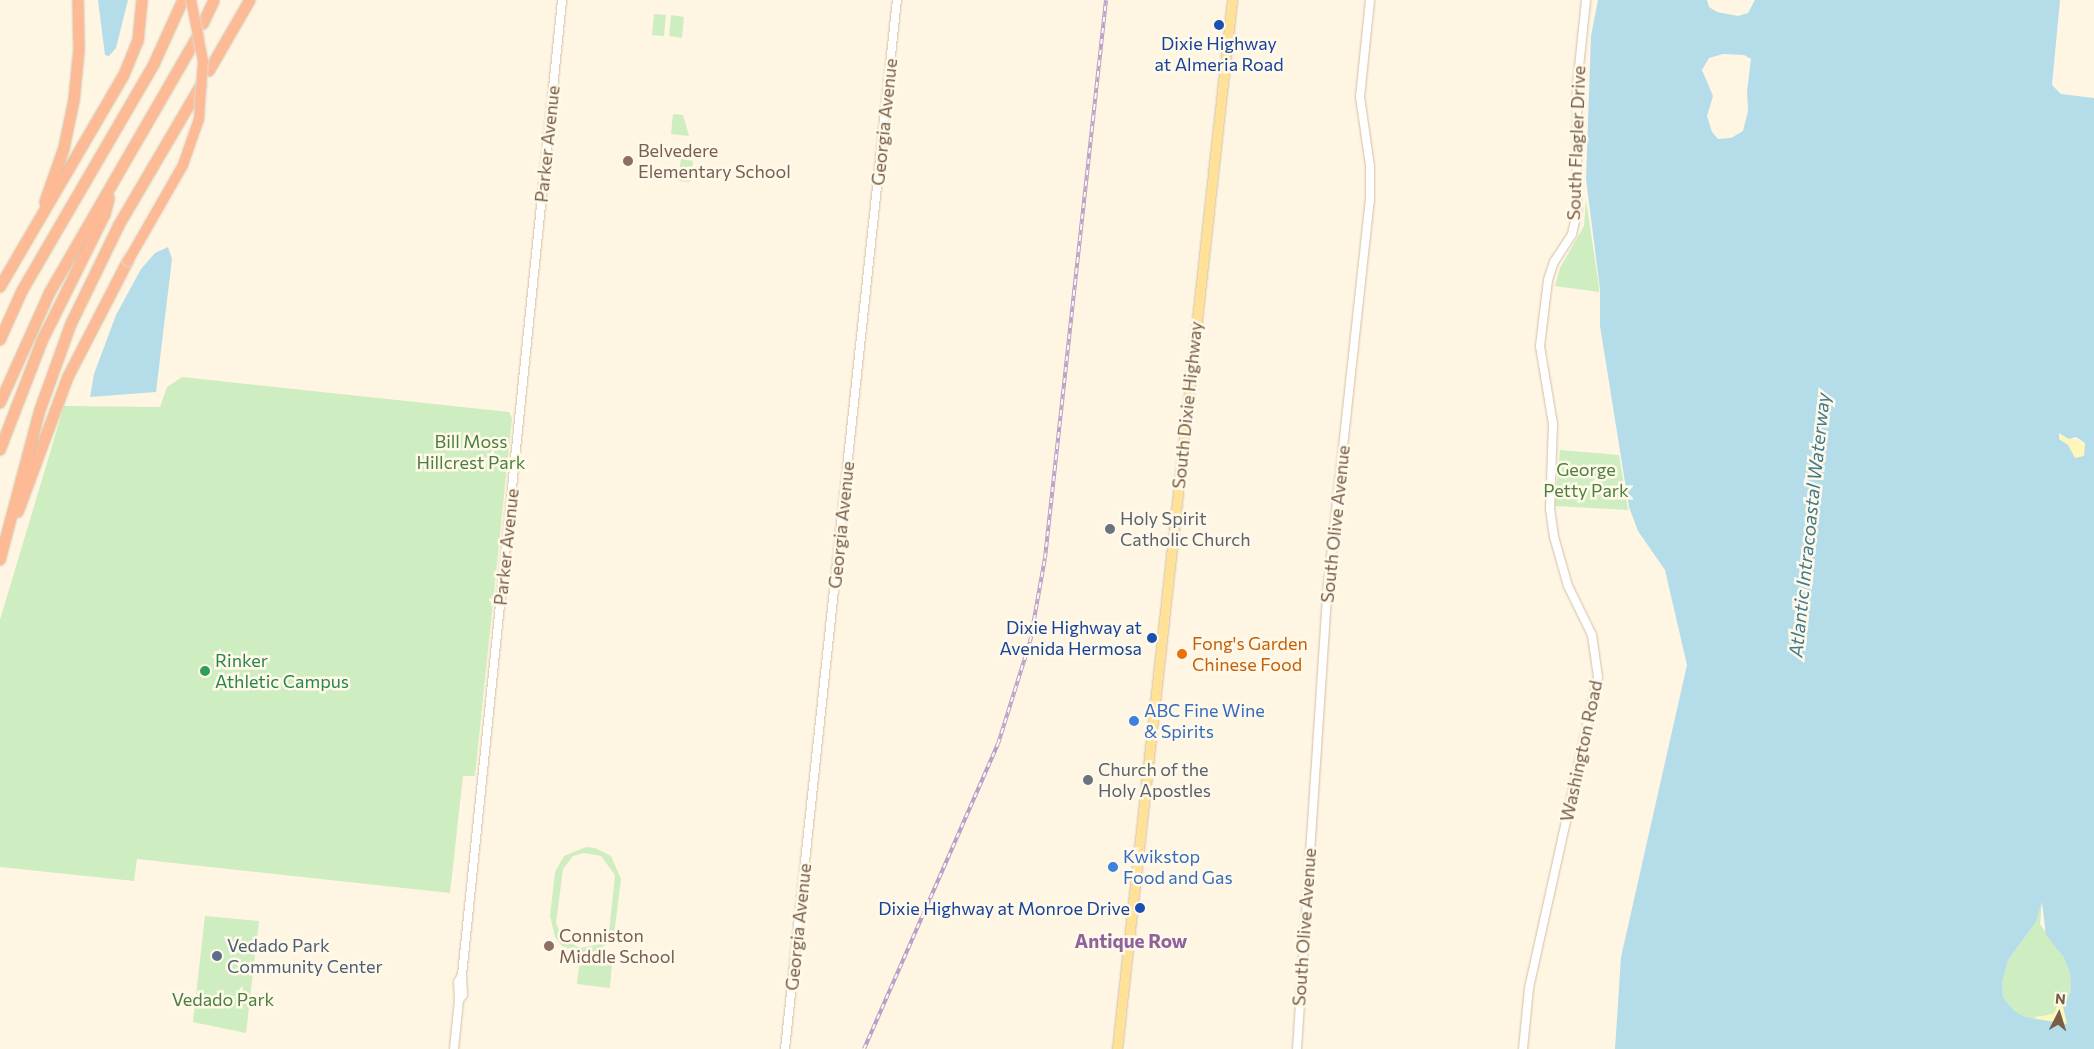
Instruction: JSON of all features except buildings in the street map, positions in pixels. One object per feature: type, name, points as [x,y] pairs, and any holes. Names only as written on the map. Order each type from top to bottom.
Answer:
[{"type":"highway","points":[[24,246],[53,183],[70,124],[78,63],[78,0]]},
{"type":"highway","points":[[0,287],[124,75],[138,41],[142,16],[142,0]]},
{"type":"highway","points":[[1,336],[22,291],[63,217],[154,64],[183,0]]},
{"type":"highway","points":[[0,560],[60,395],[89,332],[183,165],[199,119],[203,61],[191,0]]},
{"type":"highway","points":[[203,24],[214,0]]},
{"type":"highway","points":[[209,71],[250,0]]},
{"type":"highway","points":[[0,403],[41,310],[198,36]]},
{"type":"highway","points":[[0,560],[40,410],[71,324],[119,225],[201,85]]},
{"type":"highway","points":[[0,450],[42,341],[106,214],[111,189]]},
{"type":"main road","name":"South Dixie Highway","points":[[1117,1049],[1232,0]]},
{"type":"street","name":"Parker Avenue","points":[[454,1049],[459,1000],[463,995],[462,975],[562,0]]},
{"type":"street","name":"Georgia Avenue","points":[[785,1049],[897,0]]},
{"type":"street","name":"South Olive Avenue","points":[[1296,1049],[1328,585],[1370,201],[1370,166],[1360,97],[1370,0]]},
{"type":"street","name":"South Flagler Drive","points":[[1548,280],[1554,262],[1572,234],[1577,212],[1574,168],[1577,86],[1586,0]]},
{"type":"street","name":"Washington Road","points":[[1523,1049],[1529,988],[1598,677],[1595,644],[1561,568],[1550,510],[1554,424],[1540,346],[1548,280]]},
{"type":"green space","points":[[654,14],[666,15],[664,36],[652,35]]},
{"type":"green space","points":[[671,15],[684,17],[682,38],[669,36]]},
{"type":"green space","points":[[673,114],[683,115],[689,136],[671,134]]},
{"type":"green space","points":[[681,159],[693,161],[690,182],[678,181]]},
{"type":"green space","points":[[1586,200],[1599,292],[1555,286],[1560,268],[1584,226]]},
{"type":"green space","name":"Rinker Athletic Campus","points":[[182,377],[509,412],[512,418],[475,776],[463,776],[450,893],[137,859],[134,881],[0,867],[0,620],[64,406],[160,407],[167,387]]},
{"type":"green space","name":"George Petty Park","points":[[1560,450],[1619,455],[1628,510],[1555,506]]},
{"type":"green space","points":[[586,847],[595,848],[611,856],[621,879],[614,935],[603,947],[588,954],[562,946],[555,937],[550,916],[555,872],[564,856]],"holes":[[[584,853],[601,856],[615,875],[609,932],[596,945],[580,948],[562,938],[556,923],[563,869],[573,856]]]},
{"type":"green space","points":[[2042,901],[2040,924],[2063,956],[2070,973],[2073,1026],[2041,1049],[2003,997],[2002,983],[2008,960],[2036,922]],"holes":[[[2064,1001],[2067,1023],[2033,1017],[2052,1015]]]},
{"type":"green space","name":"Vedado Park","points":[[205,916],[259,921],[246,1033],[193,1022]]},
{"type":"green space","points":[[580,958],[612,962],[610,988],[577,984]]},
{"type":"sand","points":[[2059,433],[2085,443],[2084,456],[2075,458],[2068,445],[2059,439]]},
{"type":"sand","points":[[2061,1000],[2068,1024],[2032,1019],[2055,1013],[2058,1001]]},
{"type":"water","points":[[98,0],[128,0],[116,48],[109,56],[105,55]]},
{"type":"water","name":"Atlantic Intracoastal Waterway","points":[[1598,0],[1707,0],[1709,7],[1717,12],[1738,16],[1748,13],[1755,0],[2060,0],[2052,85],[2061,94],[2094,98],[2094,1049],[1615,1049],[1621,957],[1687,665],[1665,570],[1638,531],[1629,507],[1600,326],[1600,289],[1586,179],[1591,36]],"holes":[[[1723,54],[1744,55],[1751,59],[1747,91],[1748,111],[1743,131],[1731,138],[1718,139],[1712,132],[1707,116],[1713,96],[1702,70],[1709,58]],[[2059,433],[2069,439],[2076,437],[2085,443],[2084,456],[2075,458],[2068,445],[2059,439]],[[2042,902],[2046,935],[2063,956],[2070,973],[2071,992],[2063,1007],[2067,1024],[2025,1017],[2014,1011],[2003,997],[2002,983],[2008,960],[2036,922]]]},
{"type":"water","points":[[168,247],[172,259],[156,392],[90,397],[94,374],[116,315],[141,269],[155,253]]},
{"type":"railway","points":[[864,1049],[998,744],[1030,642],[1045,558],[1106,0]]},
{"type":"place","name":"Dixie Highway at Almeria Road","points":[[1219,25]]},
{"type":"place","name":"Belvedere Elementary School","points":[[628,161]]},
{"type":"place","name":"Holy Spirit Catholic Church","points":[[1110,529]]},
{"type":"place","name":"Dixie Highway at Avenida Hermosa","points":[[1152,638]]},
{"type":"place","name":"Fong's Garden Chinese Food","points":[[1182,654]]},
{"type":"place","name":"Rinker Athletic Campus","points":[[205,671]]},
{"type":"place","name":"ABC Fine Wine & Spirits","points":[[1134,721]]},
{"type":"place","name":"Church of the Holy Apostles","points":[[1088,780]]},
{"type":"place","name":"Kwikstop Food and Gas","points":[[1113,867]]},
{"type":"place","name":"Dixie Highway at Monroe Drive","points":[[1140,908]]},
{"type":"place","name":"Conniston Middle School","points":[[549,946]]},
{"type":"place","name":"Vedado Park Community Center","points":[[217,956]]},
{"type":"district","name":"Antique Row","points":[[1131,941]]},
{"type":"park label","name":"Bill Moss Hillcrest Park","points":[[471,452]]}]
